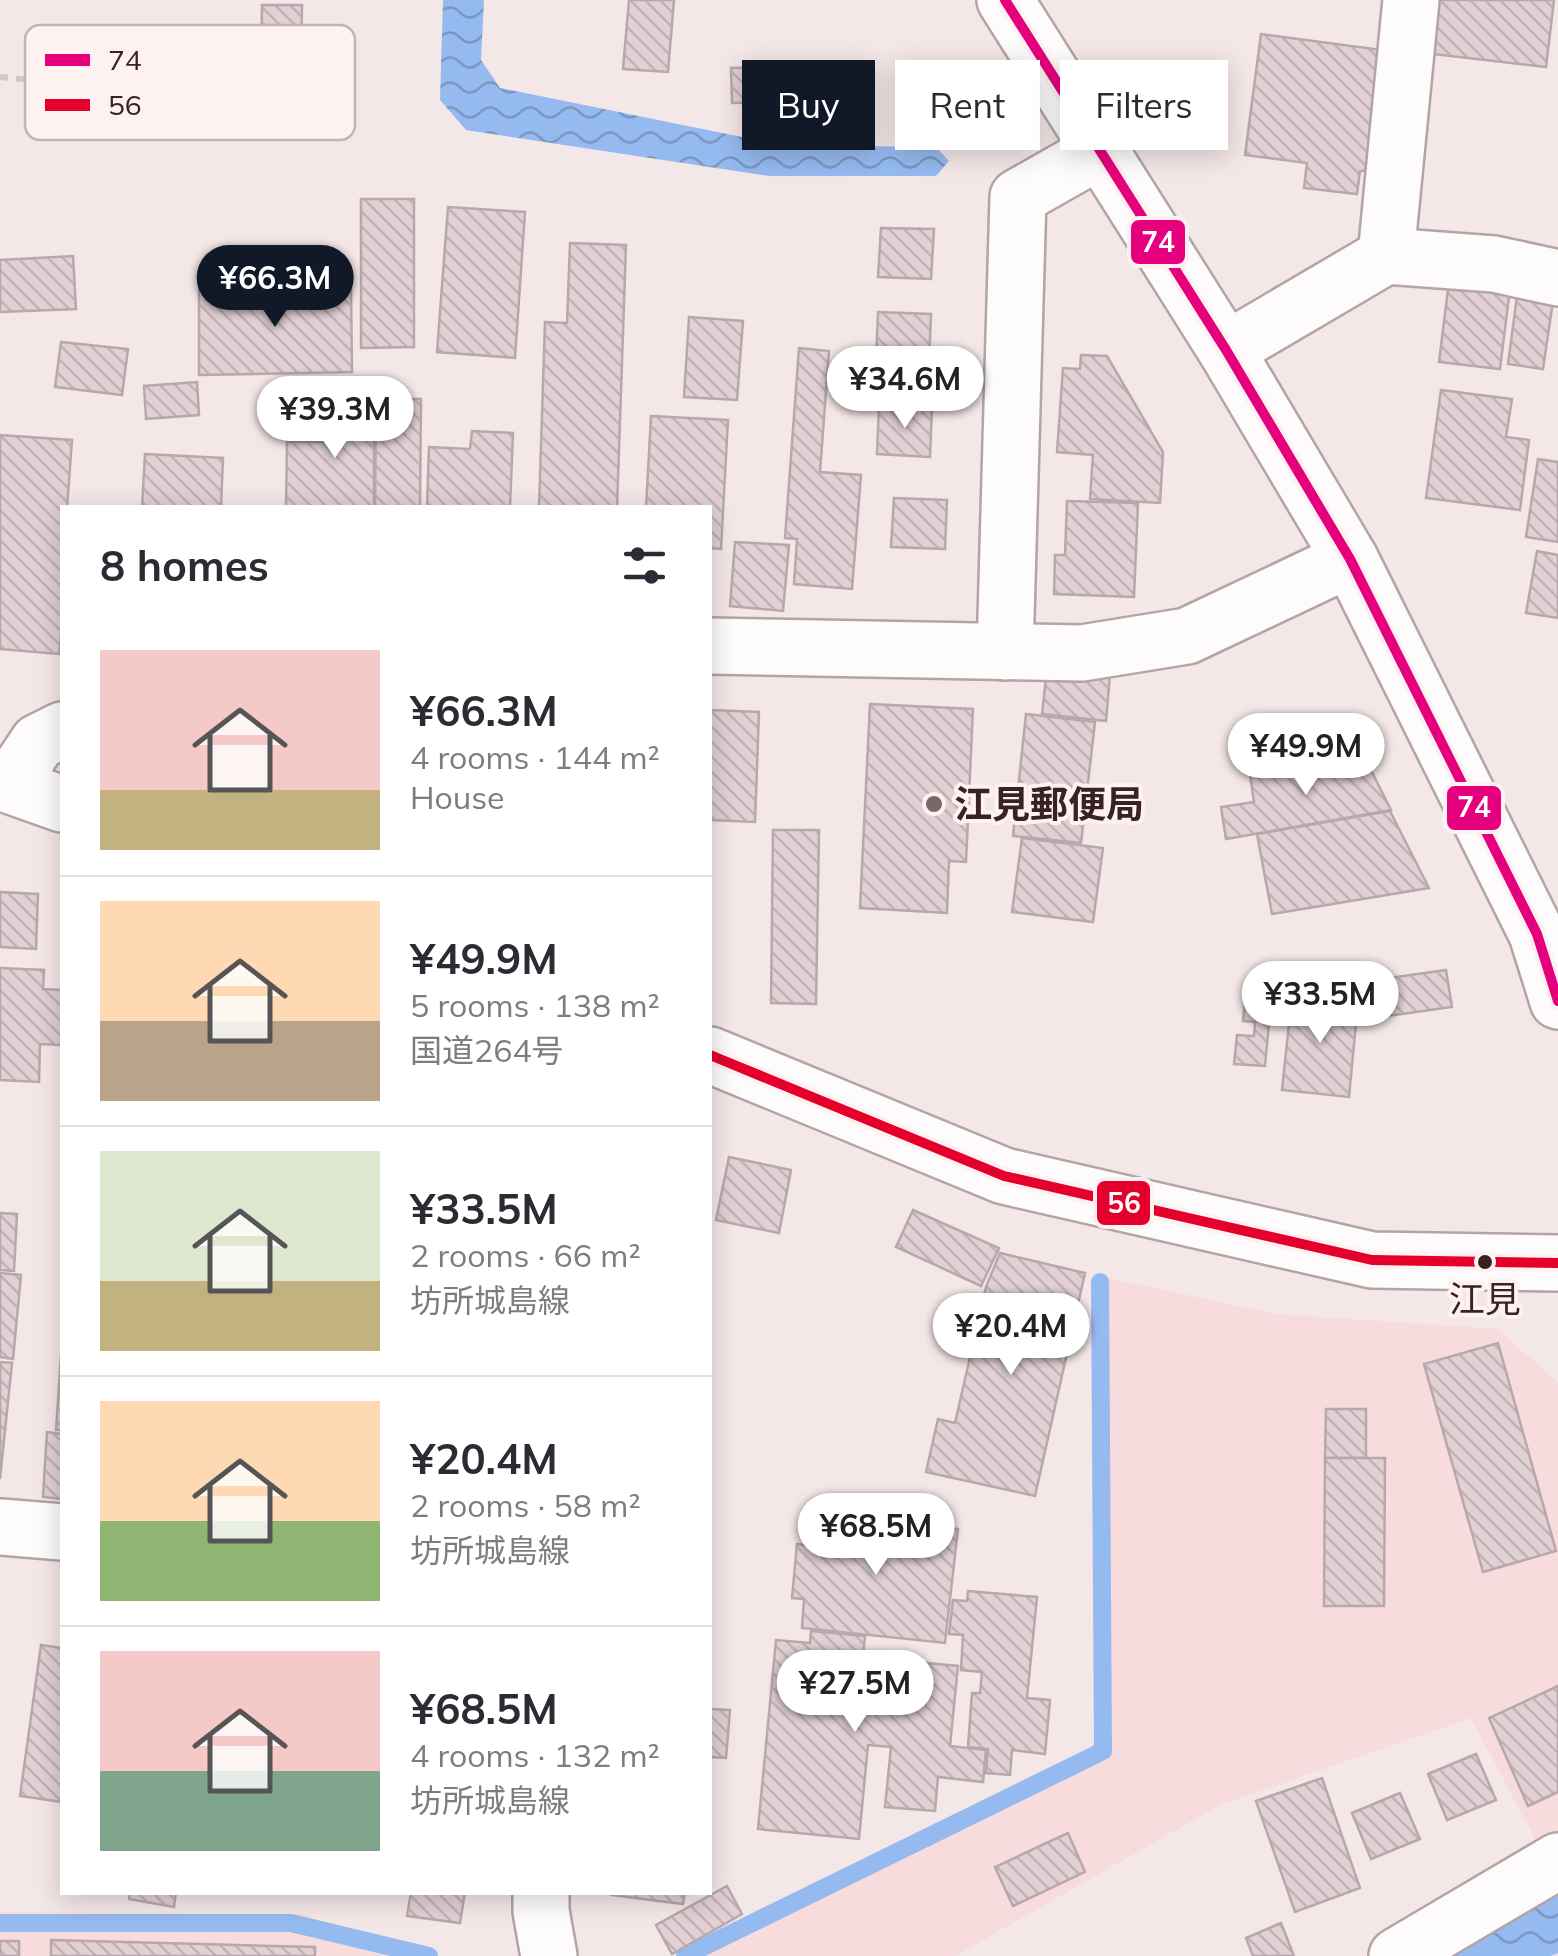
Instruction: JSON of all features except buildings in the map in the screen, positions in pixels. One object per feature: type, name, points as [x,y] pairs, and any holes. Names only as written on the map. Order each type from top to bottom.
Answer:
[{"type":"main road","points":[[1004,0],[1060,87]]},
{"type":"main road","points":[[1386,256],[1410,0]]},
{"type":"main road","points":[[1005,652],[1018,197],[1101,150],[1226,350],[1350,560],[1537,934],[1558,1001]]},
{"type":"main road","points":[[1226,350],[1386,256],[1494,264],[1558,278]]},
{"type":"main road","points":[[712,646],[1082,653],[1187,636],[1350,560]]},
{"type":"main road","points":[[60,731],[38,742],[5,783],[60,803]]},
{"type":"main road","points":[[712,1056],[1004,1176],[1372,1260],[1558,1264]]},
{"type":"main road","points":[[0,1527],[60,1532]]},
{"type":"main road","points":[[1397,1956],[1558,1861]]},
{"type":"main road","points":[[541,1895],[549,1956]]},
{"type":"path","points":[[0,77],[25,79]]},
{"type":"shaded area","points":[[1103,1277],[1276,1314],[1498,1329],[1558,1383],[1558,1882],[1471,1718],[1220,1805],[955,1956],[696,1956],[1105,1752]]},
{"type":"shaded area","points":[[1558,1882],[1558,1956],[1437,1956]]},
{"type":"shaded area","points":[[0,1912],[301,1914],[416,1956],[0,1956]]},
{"type":"water","points":[[443,0],[484,0],[481,60],[500,88],[742,137],[742,150],[875,150],[875,146],[895,146],[895,150],[939,150],[949,161],[936,176],[769,176],[466,130],[440,100]]},
{"type":"water","points":[[1558,1882],[1558,1953],[1437,1956]]},
{"type":"waterway","points":[[685,1956],[1103,1751],[1100,1282]]},
{"type":"waterway","points":[[0,1923],[291,1923],[429,1956]]},
{"type":"transit line","name":"74","points":[[1005,0],[1226,350],[1350,559],[1537,934],[1558,1001]]},
{"type":"transit line","name":"56","points":[[712,1056],[1004,1176],[1372,1260],[1558,1263]]},
{"type":"place","name":"江見郵便局","points":[[934,804]]},
{"type":"place","name":"江見","points":[[1485,1262]]}]
